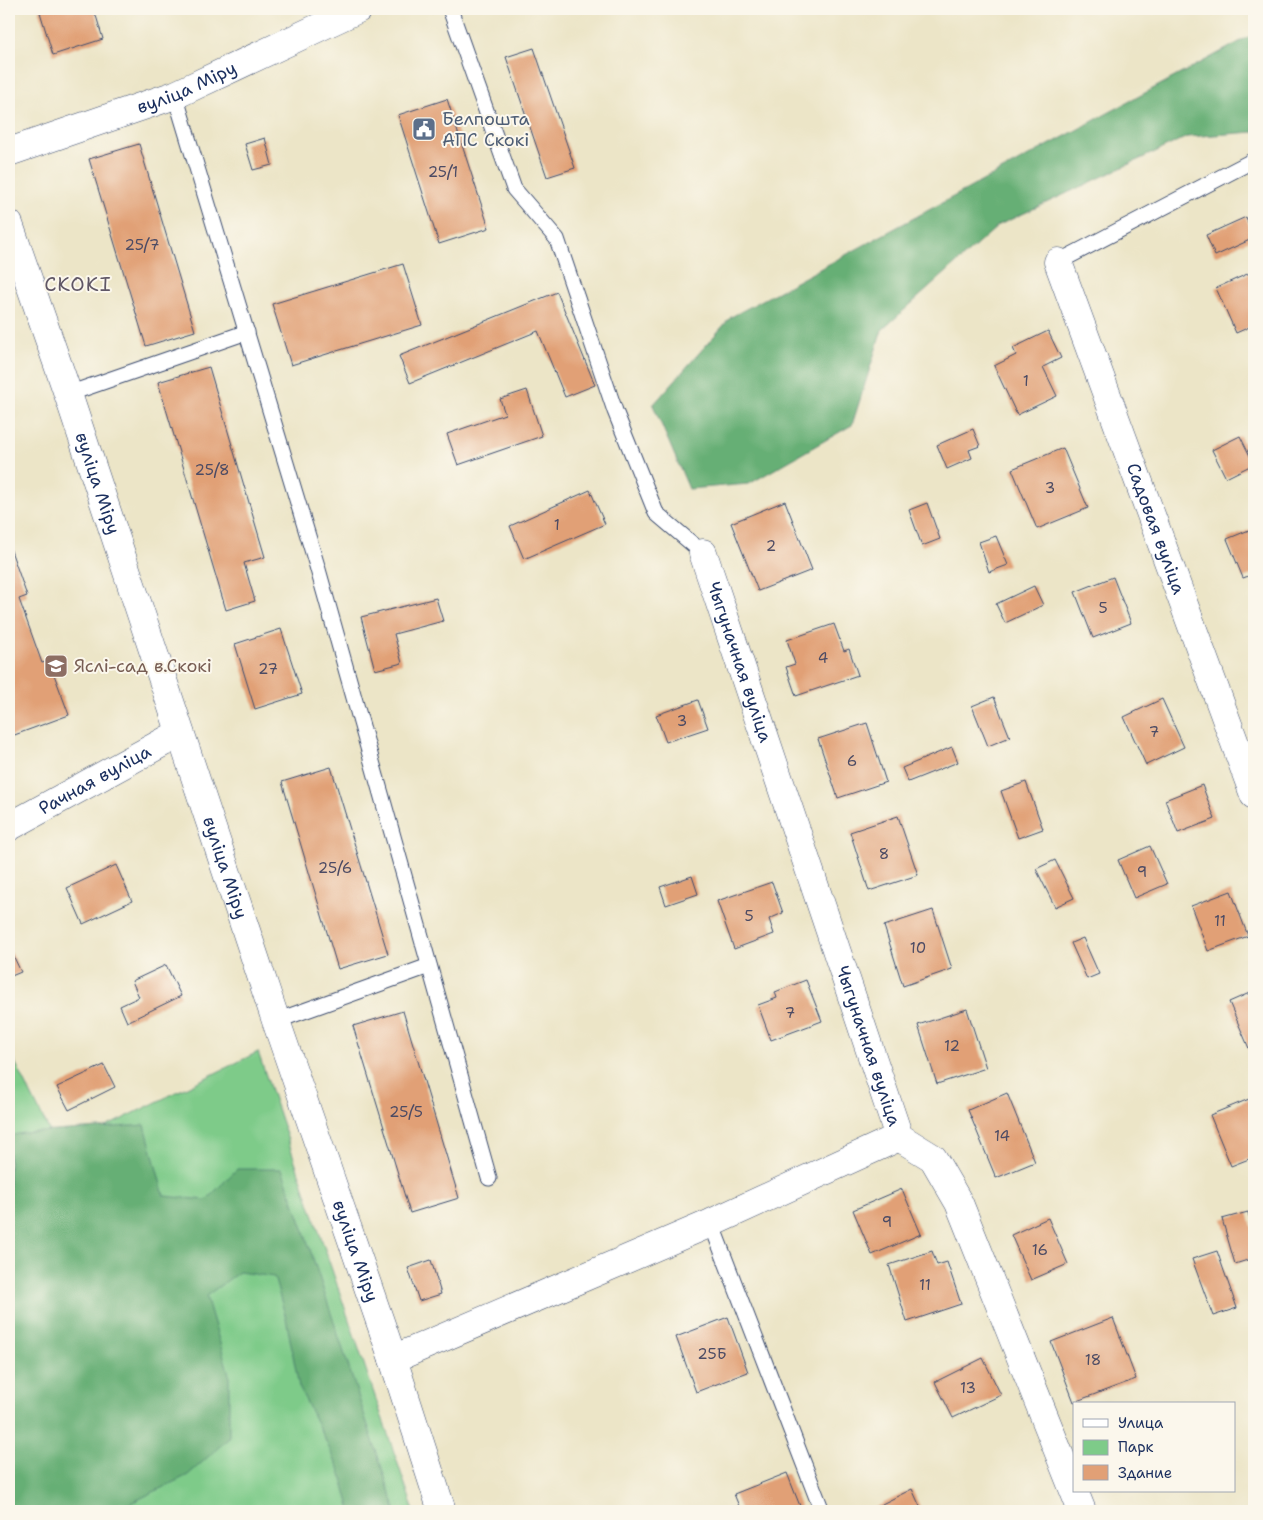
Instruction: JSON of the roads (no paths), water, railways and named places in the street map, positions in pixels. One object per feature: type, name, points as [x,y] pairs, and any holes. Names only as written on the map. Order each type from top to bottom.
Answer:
[{"type":"street","name":"вуліца Міру","points":[[9,152],[175,95],[358,9]]},
{"type":"street","name":"вуліца Міру","points":[[9,224],[68,394],[276,1021],[393,1359],[442,1511]]},
{"type":"street","name":"Садовая вуліца","points":[[1058,262],[1254,796]]},
{"type":"street","name":"Чыгуначная вуліца","points":[[703,553],[899,1137],[933,1158],[959,1203],[1073,1488]]},
{"type":"street","name":"Рачная вуліца","points":[[9,827],[180,733]]},
{"type":"street","points":[[393,1359],[711,1223],[899,1137]]},
{"type":"street","name":"Чыгуначная вуліца","points":[[1074,1492],[1082,1511]]},
{"type":"lane","points":[[450,9],[514,189],[557,239],[615,411],[656,513],[703,553]]},
{"type":"lane","points":[[175,95],[320,576],[489,1178]]},
{"type":"lane","points":[[1058,262],[1254,160]]},
{"type":"lane","points":[[68,394],[247,332]]},
{"type":"lane","points":[[276,1021],[429,966]]},
{"type":"lane","points":[[711,1223],[822,1511]]},
{"type":"place","name":"Белпошта АПС Скокі","points":[[424,129]]},
{"type":"place","name":"Яслі-сад в.Скокі","points":[[56,666]]},
{"type":"district","name":"СКОКІ","points":[[78,284]]}]
